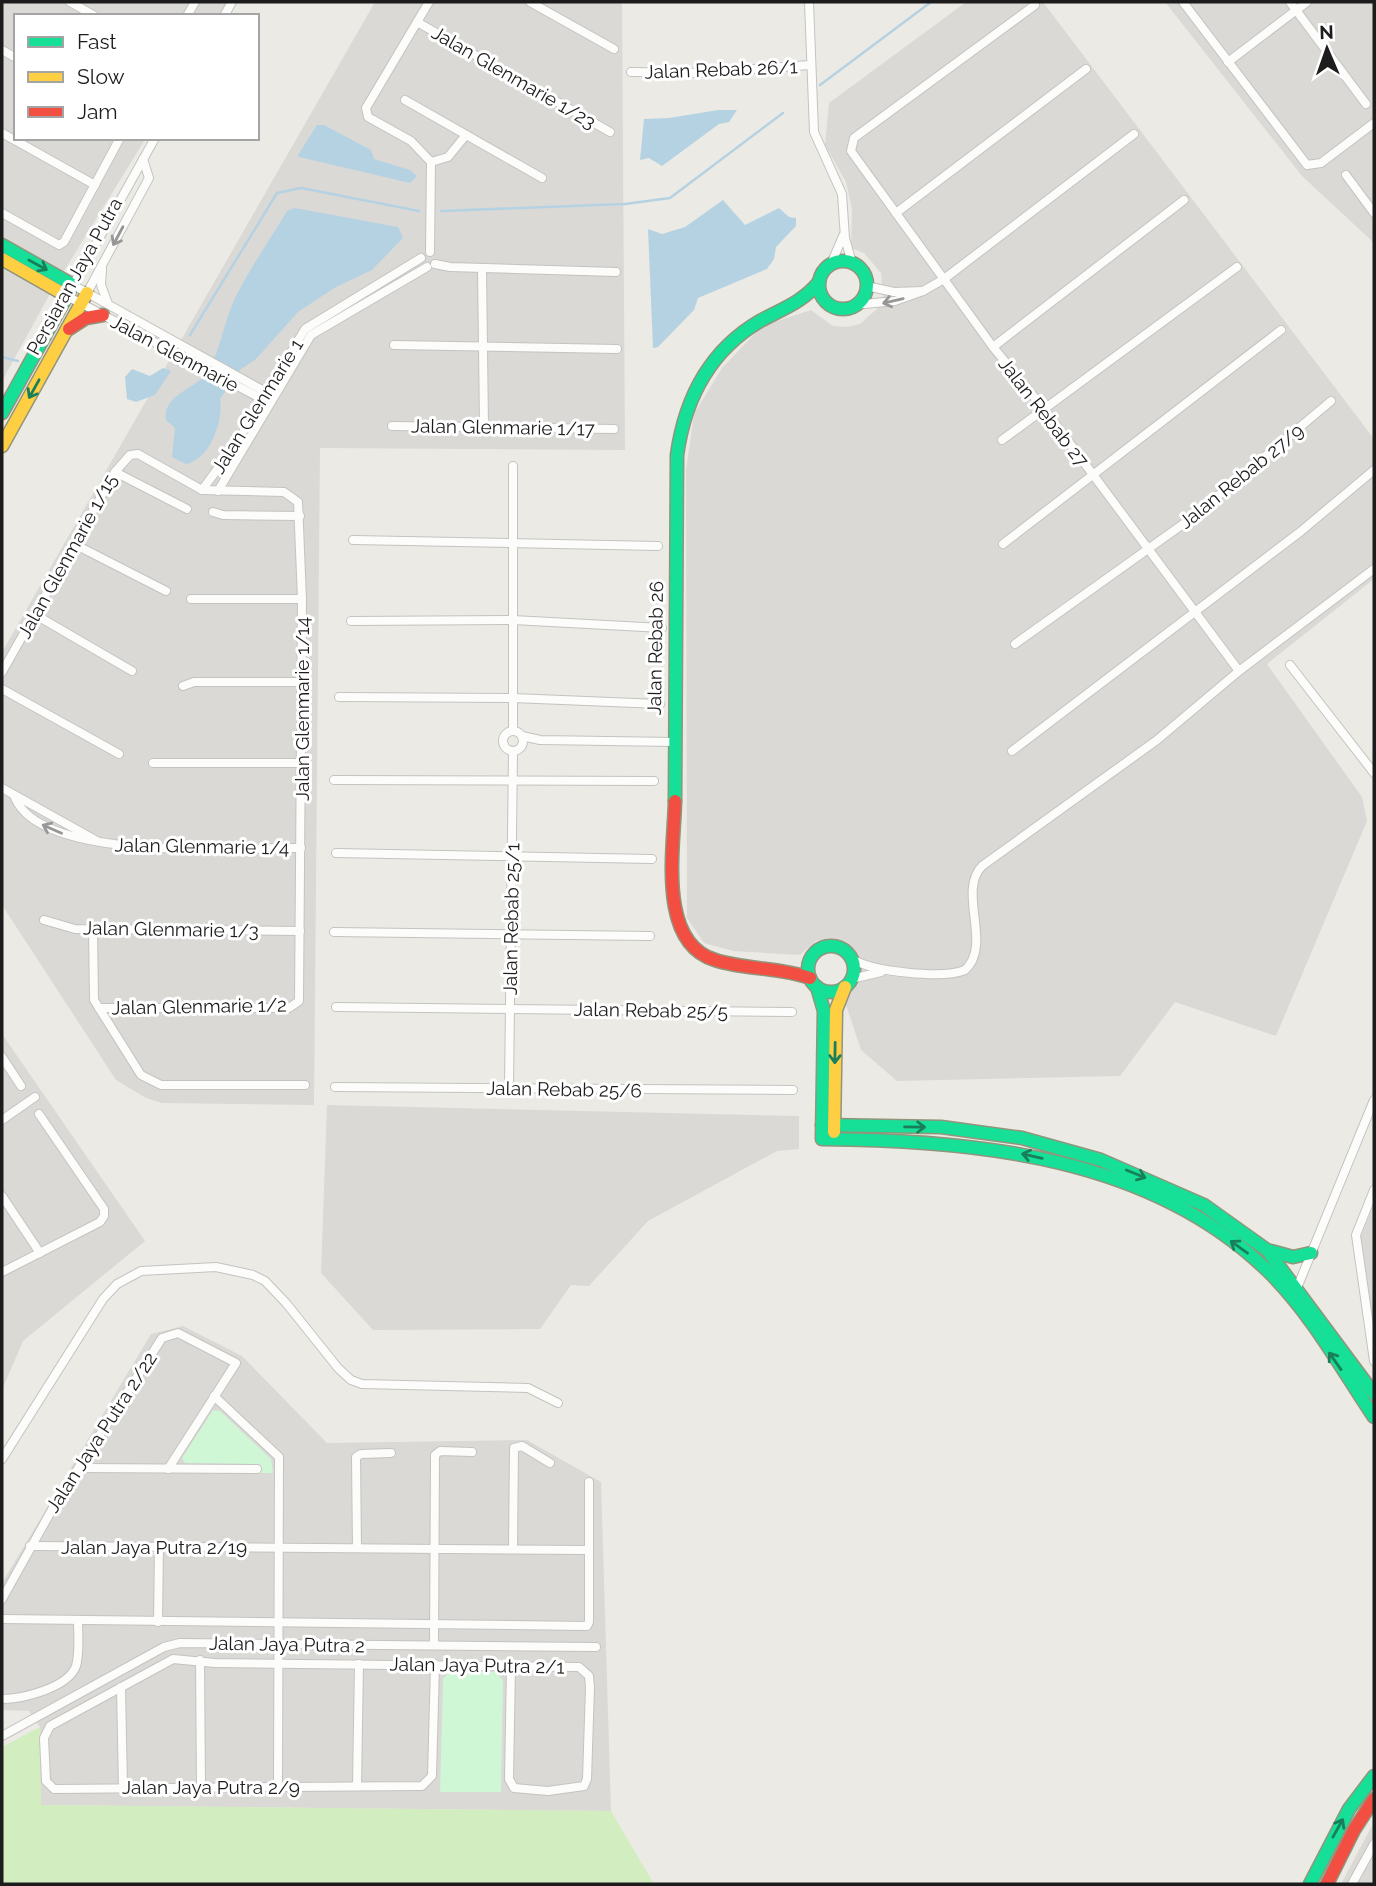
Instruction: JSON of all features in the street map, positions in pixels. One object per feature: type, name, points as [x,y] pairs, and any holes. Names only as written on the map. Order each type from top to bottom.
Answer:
[{"type":"street","points":[[70,2],[91,14]]},
{"type":"street","points":[[429,2],[368,104],[367,113],[411,142],[431,162],[430,252],[435,257],[431,265]]},
{"type":"street","points":[[530,2],[614,49]]},
{"type":"street","points":[[809,2],[814,132],[842,194],[844,229],[852,263],[863,272],[866,286],[864,295],[854,305]]},
{"type":"street","points":[[1183,2],[1307,165],[1321,163],[1374,123]]},
{"type":"street","points":[[1290,2],[1366,104]]},
{"type":"street","points":[[1228,62],[1307,2]]},
{"type":"street","name":"Jalan Rebab 27","points":[[1035,5],[854,138],[851,151],[993,347],[1045,410],[1194,614],[1239,671]]},
{"type":"street","name":"Jalan Glenmarie 1/23","points":[[417,22],[610,132]]},
{"type":"street","name":"Jalan Rebab 26/1","points":[[631,72],[701,73],[810,65]]},
{"type":"street","points":[[895,213],[1086,69]]},
{"type":"street","points":[[405,100],[542,178]]},
{"type":"street","points":[[787,309],[827,302],[840,308],[895,301],[923,291],[944,279],[1134,134]]},
{"type":"street","points":[[431,162],[448,157],[466,135]]},
{"type":"street","points":[[15,140],[95,185]]},
{"type":"street","points":[[2,213],[59,245],[64,242],[119,140]]},
{"type":"street","name":"Persiaran Jaya Putra","points":[[2,413],[154,140]]},
{"type":"street","name":"Persiaran Jaya Putra","points":[[2,446],[149,178],[143,159]]},
{"type":"street","points":[[1346,175],[1374,213]]},
{"type":"street","points":[[993,347],[1184,200]]},
{"type":"street","points":[[787,309],[806,298],[819,282],[840,248],[844,229]]},
{"type":"street","points":[[2,245],[70,291]]},
{"type":"street","name":"Jalan Glenmarie 1","points":[[370,294],[430,252]]},
{"type":"street","points":[[421,258],[431,265],[616,272]]},
{"type":"street","points":[[2,259],[70,291]]},
{"type":"street","points":[[66,331],[86,318],[106,310],[101,285],[103,263]]},
{"type":"street","points":[[831,264],[852,263]]},
{"type":"street","name":"Jalan Glenmarie 1","points":[[218,491],[305,329],[431,265]]},
{"type":"street","points":[[1002,440],[1237,267]]},
{"type":"street","points":[[482,268],[484,427]]},
{"type":"street","points":[[819,282],[827,302]]},
{"type":"street","points":[[866,286],[894,292],[923,291]]},
{"type":"street","name":"Jalan Glenmarie","points":[[70,291],[268,397]]},
{"type":"street","name":"Jalan Rebab 26","points":[[787,309],[762,320],[727,344],[705,371],[682,420],[677,456],[673,904],[677,925],[687,942],[709,959],[728,965],[794,971],[814,983]]},
{"type":"street","points":[[1003,544],[1281,330]]},
{"type":"street","points":[[394,345],[483,349],[617,349]]},
{"type":"street","name":"Jalan Rebab 27/9","points":[[1015,644],[1149,549],[1252,470],[1331,401]]},
{"type":"street","name":"Jalan Glenmarie 1/17","points":[[392,426],[614,429]]},
{"type":"street","name":"Jalan Glenmarie 1","points":[[202,490],[240,446]]},
{"type":"street","name":"Jalan Glenmarie 1/15","points":[[2,672],[114,472],[124,459],[138,454],[202,490],[218,491]]},
{"type":"street","points":[[513,466],[513,730]]},
{"type":"street","points":[[232,469],[238,491]]},
{"type":"street","points":[[1012,751],[1194,614],[1374,470]]},
{"type":"street","points":[[114,472],[187,509]]},
{"type":"street","points":[[213,512],[223,515],[300,516],[298,502],[290,494],[218,491]]},
{"type":"street","name":"Jalan Glenmarie 1/14","points":[[299,1001],[302,682],[300,516]]},
{"type":"street","points":[[353,540],[657,546]]},
{"type":"street","points":[[74,544],[166,591]]},
{"type":"street","points":[[814,983],[828,992],[866,973],[954,973],[969,966],[975,955],[974,882],[977,871],[1157,740],[1239,671],[1374,569]]},
{"type":"street","points":[[191,599],[302,599]]},
{"type":"street","points":[[34,614],[132,671]]},
{"type":"street","points":[[351,621],[513,620],[662,628]]},
{"type":"street","points":[[1290,665],[1374,773]]},
{"type":"street","points":[[183,686],[194,682],[302,682]]},
{"type":"street","points":[[2,689],[118,754]]},
{"type":"street","points":[[339,697],[513,698],[660,704]]},
{"type":"street","points":[[513,730],[522,736],[540,740],[674,742]]},
{"type":"street","points":[[513,730],[506,733],[503,743],[506,749],[513,751],[540,740]]},
{"type":"street","points":[[522,736],[522,746]]},
{"type":"street","name":"Jalan Rebab 25/1","points":[[509,1087],[513,751]]},
{"type":"street","points":[[153,763],[301,763]]},
{"type":"street","points":[[334,780],[654,781]]},
{"type":"street","points":[[2,788],[103,845]]},
{"type":"street","points":[[14,794],[17,804],[48,829],[103,845]]},
{"type":"street","name":"Jalan Glenmarie 1/4","points":[[103,845],[301,848]]},
{"type":"street","points":[[336,853],[652,859]]},
{"type":"street","name":"Jalan Glenmarie 1/3","points":[[44,920],[75,929],[300,931]]},
{"type":"street","points":[[93,929],[93,992],[99,1008],[145,1080],[161,1085],[305,1085]]},
{"type":"street","points":[[334,932],[650,936]]},
{"type":"street","points":[[828,1132],[824,1011],[814,983],[810,959],[821,948],[831,946],[841,948],[864,966],[894,971]]},
{"type":"street","name":"Jalan Rebab 26","points":[[771,968],[810,959]]},
{"type":"street","points":[[828,1132],[834,1100],[836,1010],[848,983],[852,959]]},
{"type":"street","name":"Jalan Glenmarie 1/2","points":[[99,1008],[289,1008],[299,1001]]},
{"type":"street","name":"Jalan Rebab 25/5","points":[[336,1007],[792,1012]]},
{"type":"street","points":[[2,1057],[21,1086]]},
{"type":"street","name":"Jalan Rebab 25/6","points":[[335,1087],[793,1090]]},
{"type":"street","points":[[2,1120],[35,1097]]},
{"type":"street","points":[[834,1100],[849,1119],[867,1126]]},
{"type":"street","points":[[1292,1291],[1311,1253],[1374,1100]]},
{"type":"street","points":[[2,1272],[100,1222],[104,1216],[104,1209],[38,1114]]},
{"type":"street","points":[[828,1132],[867,1126],[941,1127],[985,1132],[1052,1145],[1101,1160],[1204,1205],[1267,1250],[1293,1257],[1311,1253]]},
{"type":"street","points":[[828,1132],[941,1141],[1048,1159],[1095,1174],[1198,1219],[1258,1262],[1292,1291],[1374,1394]]},
{"type":"street","points":[[1374,1190],[1356,1235],[1374,1361]]},
{"type":"street","points":[[2,1196],[40,1253]]},
{"type":"street","points":[[1267,1250],[1374,1417]]},
{"type":"street","points":[[2,1459],[103,1299],[129,1275],[150,1270],[227,1268],[242,1270],[265,1281],[338,1368],[351,1380],[362,1384],[528,1388],[558,1402]]},
{"type":"street","name":"Jalan Jaya Putra 2/22","points":[[2,1599],[30,1546],[162,1338],[178,1333],[236,1363],[214,1396]]},
{"type":"street","points":[[168,1469],[214,1396],[279,1457],[278,1787]]},
{"type":"street","points":[[513,1549],[514,1448],[522,1446],[550,1463]]},
{"type":"street","points":[[434,1645],[435,1455],[440,1451],[472,1452]]},
{"type":"street","points":[[357,1548],[356,1457],[361,1454],[391,1453]]},
{"type":"street","points":[[80,1468],[257,1469]]},
{"type":"street","points":[[2,1619],[581,1628],[589,1622],[589,1482]]},
{"type":"street","name":"Jalan Jaya Putra 2/19","points":[[30,1546],[589,1550]]},
{"type":"street","points":[[158,1622],[159,1546]]},
{"type":"street","points":[[2,1699],[28,1698],[67,1676],[76,1665],[78,1620]]},
{"type":"street","name":"Jalan Jaya Putra 2","points":[[2,1736],[171,1644],[596,1647]]},
{"type":"street","name":"Jalan Jaya Putra 2/1","points":[[45,1732],[79,1709],[173,1660],[579,1667],[589,1676],[587,1779],[584,1786],[577,1789],[519,1790],[509,1779],[511,1666]]},
{"type":"street","points":[[200,1661],[201,1788]]},
{"type":"street","points":[[357,1786],[359,1664]]},
{"type":"street","name":"Jalan Jaya Putra 2/9","points":[[45,1732],[48,1786],[54,1789],[422,1786],[432,1776],[435,1664]]},
{"type":"street","points":[[121,1687],[123,1788]]},
{"type":"street","points":[[1310,1884],[1349,1809],[1374,1776]]},
{"type":"street","points":[[1327,1884],[1354,1830],[1374,1799]]},
{"type":"street","points":[[1352,1884],[1374,1844]]},
{"type":"shaded area","points":[[2,2],[229,2],[222,14],[14,14],[14,140],[145,140],[51,292],[2,381]]},
{"type":"shaded area","points":[[375,2],[622,2],[625,450],[320,448],[314,1105],[162,1103],[146,1098],[116,1080],[2,905],[2,652]]},
{"type":"shaded area","points":[[966,2],[1043,2],[1374,439],[1374,579],[1267,664],[1362,797],[1367,821],[1276,1036],[1175,1002],[1120,1076],[897,1081],[861,1050],[844,999],[858,985],[860,974],[860,963],[848,946],[827,939],[816,941],[800,955],[733,951],[704,943],[687,918],[686,470],[694,414],[722,368],[762,326],[811,310],[833,326],[847,327],[860,324],[879,307],[883,296],[881,273],[864,253],[851,248],[852,209],[846,182],[825,145],[829,103]]},
{"type":"shaded area","points":[[1165,2],[1374,2],[1374,243],[1302,176]]},
{"type":"shaded area","points":[[2,1034],[145,1241],[23,1341],[2,1390]]},
{"type":"shaded area","points":[[327,1105],[799,1116],[799,1149],[777,1151],[648,1221],[589,1286],[571,1285],[540,1329],[373,1330],[321,1273]]},
{"type":"shaded area","points":[[1374,1204],[1374,1354],[1360,1239]]},
{"type":"shaded area","points":[[183,1326],[242,1356],[327,1443],[527,1440],[601,1482],[611,1811],[40,1805],[40,1727],[29,1711],[2,1710],[2,1583],[151,1334]]},
{"type":"shaded area","points":[[1374,1822],[1374,1884],[1341,1884]]},
{"type":"green space","points":[[213,1410],[220,1411],[271,1459],[273,1473],[260,1473],[260,1464],[185,1463],[182,1458]]},
{"type":"green space","points":[[449,1672],[494,1672],[503,1680],[501,1792],[440,1792],[443,1679]]},
{"type":"green space","points":[[40,1727],[41,1805],[611,1811],[654,1884],[2,1884],[2,1747]]},
{"type":"water","points":[[737,110],[729,122],[719,124],[662,166],[649,158],[640,160],[644,119]]},
{"type":"water","points":[[317,125],[324,125],[371,150],[374,159],[410,170],[417,176],[410,183],[299,157]]},
{"type":"water","points":[[723,200],[745,225],[779,208],[789,217],[796,218],[796,226],[776,247],[774,259],[767,269],[698,298],[694,310],[658,347],[653,348],[648,229],[662,234],[685,227]]},
{"type":"water","points":[[295,208],[398,227],[403,238],[372,270],[336,287],[298,312],[256,359],[240,370],[220,399],[220,417],[214,438],[202,455],[186,464],[172,457],[175,428],[166,420],[166,411],[174,398],[206,374],[215,357],[237,294],[287,211]]},
{"type":"water","points":[[163,368],[171,371],[155,395],[136,402],[127,399],[125,377],[132,369],[150,376]]},
{"type":"waterway","points":[[820,85],[931,2]]},
{"type":"waterway","points":[[441,211],[625,204],[670,198],[783,113]]},
{"type":"waterway","points":[[190,335],[277,193],[301,188],[419,211]]},
{"type":"waterway","points":[[2,357],[18,361]]},
{"type":"traffic: fast","points":[[2,245],[73,285],[2,413]]},
{"type":"traffic: fast","points":[[843,261],[860,268],[867,285],[860,302],[843,309],[826,302],[819,285],[826,268],[843,261]]},
{"type":"traffic: fast","points":[[675,801],[677,455],[686,414],[702,378],[727,347],[760,321],[799,300],[819,282]]},
{"type":"traffic: fast","points":[[831,946],[847,953],[854,969],[847,985],[831,992],[815,985],[808,969],[815,953],[831,946]]},
{"type":"traffic: fast","points":[[817,987],[824,1011],[822,1139],[941,1144],[1000,1151],[1059,1163],[1116,1179],[1171,1202],[1222,1233],[1284,1287],[1325,1341],[1374,1417]]},
{"type":"traffic: fast","points":[[822,1125],[941,1127],[1022,1138],[1101,1160],[1204,1205],[1267,1250],[1374,1394]]},
{"type":"traffic: fast","points":[[1271,1251],[1293,1257],[1311,1253]]},
{"type":"traffic: fast","points":[[1310,1884],[1349,1809],[1374,1776]]},
{"type":"traffic: slow","points":[[2,259],[67,296]]},
{"type":"traffic: slow","points":[[2,446],[87,293]]},
{"type":"traffic: slow","points":[[834,1132],[836,1010],[845,987]]},
{"type":"traffic: jam","points":[[69,329],[86,318],[103,315]]},
{"type":"traffic: jam","points":[[675,801],[673,892],[684,934],[697,950],[715,960],[810,978]]},
{"type":"traffic: jam","points":[[1327,1884],[1354,1830],[1374,1799]]}]
